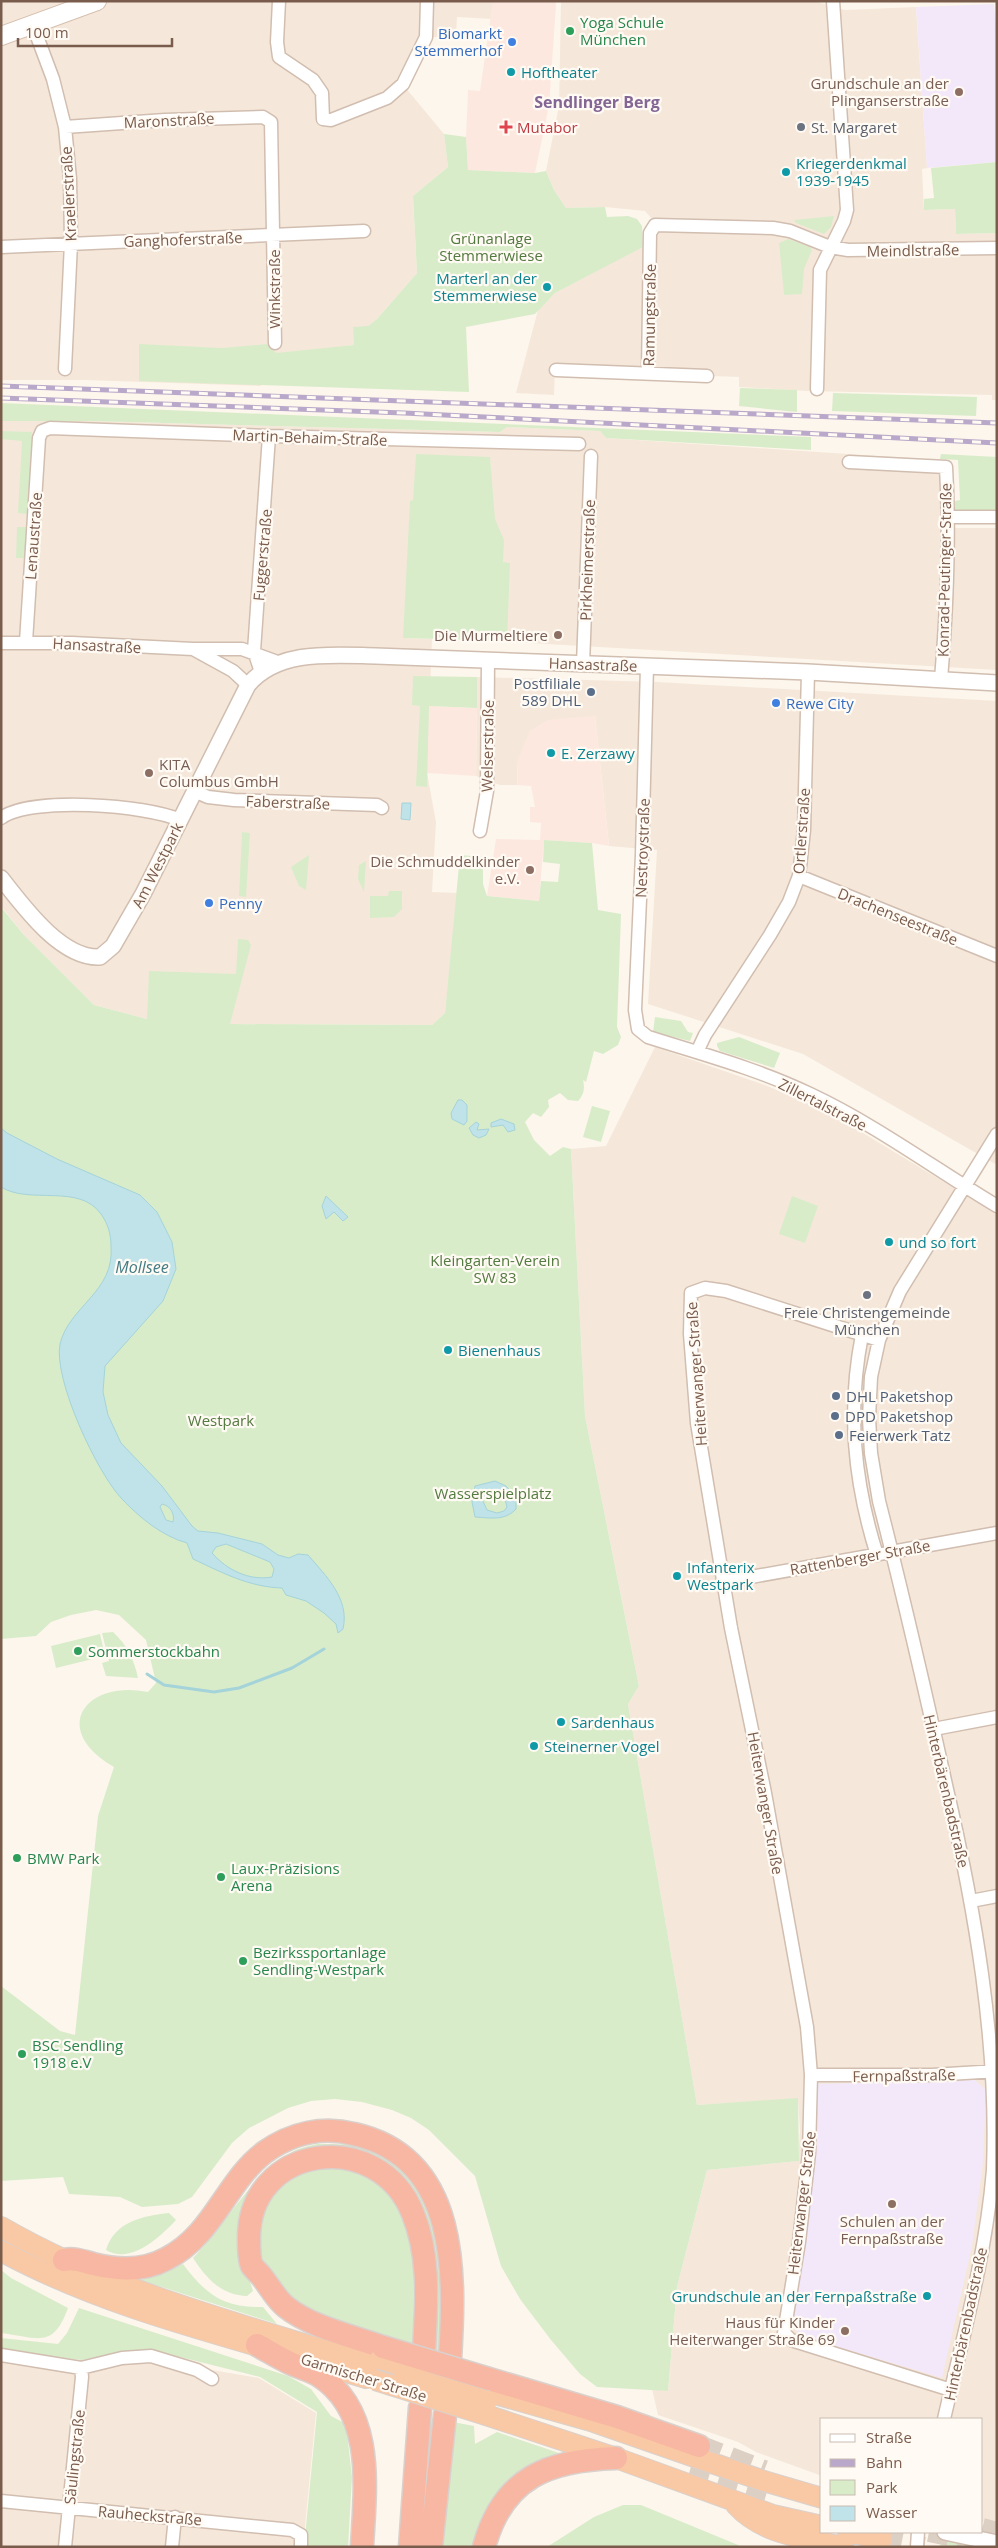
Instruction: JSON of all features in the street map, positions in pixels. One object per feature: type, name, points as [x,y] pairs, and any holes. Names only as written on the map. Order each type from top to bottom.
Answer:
[{"type":"highway","points":[[64,2260],[74,2258],[119,2268],[148,2266],[165,2260],[195,2240],[243,2175],[263,2154],[278,2144],[291,2137],[324,2131],[338,2131],[368,2137],[395,2151],[409,2162],[432,2192],[441,2213],[452,2269],[453,2306],[450,2360]]},
{"type":"highway","points":[[379,2364],[284,2306],[252,2266],[249,2229],[258,2199],[270,2183],[303,2160],[335,2157],[375,2167],[394,2182],[407,2200],[418,2230],[424,2262],[426,2293],[424,2352]]},
{"type":"highway","name":"Garmischer Straße","points":[[1,2227],[64,2260],[140,2292],[329,2351],[379,2364],[489,2398],[690,2470]]},
{"type":"highway","name":"Garmischer Straße","points":[[1,2251],[45,2274],[113,2301],[184,2325],[257,2345],[379,2364]]},
{"type":"highway","points":[[257,2345],[319,2376],[348,2404],[358,2428],[363,2453],[362,2547]]},
{"type":"highway","points":[[329,2351],[360,2353],[379,2364],[489,2398],[594,2422],[764,2482],[820,2497]]},
{"type":"highway","name":"Garmischer Straße","points":[[489,2398],[616,2458],[774,2515],[820,2526]]},
{"type":"highway","points":[[489,2398],[617,2417],[699,2446]]},
{"type":"highway","points":[[410,2547],[420,2408]]},
{"type":"highway","points":[[431,2547],[436,2482],[445,2415]]},
{"type":"highway","points":[[484,2547],[488,2532],[499,2509],[528,2479],[558,2464],[586,2459],[616,2458]]},
{"type":"highway","points":[[730,2498],[758,2524],[773,2530],[843,2547]]},
{"type":"highway","points":[[853,2533],[882,2539]]},
{"type":"main road","points":[[1,36],[97,1]]},
{"type":"street","points":[[279,1],[277,42],[279,57],[313,80],[322,93],[323,119],[335,119],[354,109],[387,98],[403,84],[426,37],[428,1]]},
{"type":"street","points":[[817,389],[820,270],[844,221],[847,210],[833,1]]},
{"type":"street","name":"Kraelerstraße","points":[[32,24],[53,79],[65,126],[70,179],[71,244],[65,369]]},
{"type":"street","name":"Maronstraße","points":[[65,126],[264,117],[271,122]]},
{"type":"street","name":"Winkstraße","points":[[271,122],[275,343]]},
{"type":"street","name":"Meindlstraße","points":[[652,227],[659,225],[773,228],[790,231],[830,247],[862,251],[997,248]]},
{"type":"street","name":"Ramungstraße","points":[[652,227],[648,373],[707,376]]},
{"type":"street","name":"Ganghoferstraße","points":[[1,247],[364,231]]},
{"type":"street","points":[[556,370],[648,373]]},
{"type":"street","name":"Martin-Behaim-Straße","points":[[42,431],[50,428],[579,444]]},
{"type":"street","name":"Lenaustraße","points":[[26,642],[39,438],[42,431]]},
{"type":"street","name":"Fuggerstraße","points":[[261,672],[254,651],[269,436]]},
{"type":"street","name":"Pirkheimerstraße","points":[[583,664],[591,456]]},
{"type":"street","name":"Konrad-Peutinger-Straße","points":[[849,462],[946,467],[949,517],[946,613],[941,679]]},
{"type":"street","points":[[949,517],[997,517]]},
{"type":"street","name":"Hansastraße","points":[[1,643],[26,642],[193,649],[211,647],[254,651],[280,663],[309,657],[353,655],[808,672],[997,683]]},
{"type":"street","name":"Hansastraße","points":[[193,649],[233,671],[248,686]]},
{"type":"street","name":"Welserstraße","points":[[480,831],[486,791],[488,660]]},
{"type":"street","name":"Am Westpark","points":[[1,878],[43,927],[71,951],[79,955],[100,957],[113,946],[248,686],[261,672],[280,663]]},
{"type":"street","name":"Nestroystraße","points":[[638,1029],[634,1010],[642,855],[647,666]]},
{"type":"street","name":"Ortlerstraße","points":[[697,1052],[705,1036],[770,935],[789,902],[799,876],[804,830],[808,672]]},
{"type":"street","name":"Faberstraße","points":[[194,791],[208,797],[234,800],[377,805],[382,808]]},
{"type":"street","points":[[1,818],[22,808],[95,806],[133,808],[167,814],[180,820]]},
{"type":"street","name":"Drachenseestraße","points":[[799,876],[997,956]]},
{"type":"street","name":"Zillertalstraße","points":[[638,1029],[648,1037],[697,1052],[810,1094],[892,1140],[997,1206]]},
{"type":"street","name":"Hinterbärenbadstraße","points":[[944,2418],[973,2298],[990,2202],[994,2169],[995,2071],[989,2017],[971,1901],[934,1729],[879,1501],[871,1454],[871,1377],[879,1340],[900,1290],[997,1134]]},
{"type":"street","name":"Heiterwanger Straße","points":[[879,1340],[726,1291],[705,1288],[691,1293],[690,1334],[697,1423],[723,1582],[802,1989],[811,2075],[809,2154],[799,2242],[784,2333],[791,2340],[951,2390]]},
{"type":"street","points":[[862,1335],[856,1362],[853,1403],[854,1459],[877,1555]]},
{"type":"street","name":"Rattenberger Straße","points":[[723,1582],[769,1572],[997,1533]]},
{"type":"street","points":[[934,1729],[997,1717]]},
{"type":"street","points":[[971,1901],[997,1896]]},
{"type":"street","name":"Fernpaßstraße","points":[[811,2075],[932,2076],[995,2071]]},
{"type":"street","points":[[1,2355],[81,2368],[122,2358],[151,2356],[197,2370],[212,2379]]},
{"type":"street","name":"Säulingstraße","points":[[65,2547],[82,2377],[81,2368]]},
{"type":"street","name":"Rauheckstraße","points":[[1,2500],[175,2517],[299,2532],[302,2547]]},
{"type":"street","points":[[172,2547],[175,2517]]},
{"type":"street","points":[[917,2547],[918,2533]]},
{"type":"street","points":[[949,2533],[997,2543]]},
{"type":"shaded area","points":[[1,1],[493,1],[492,19],[457,17],[456,37],[429,37],[405,87],[444,134],[448,167],[413,196],[417,273],[377,319],[368,326],[355,345],[330,348],[260,386],[84,380],[1,380]]},
{"type":"shaded area","points":[[493,1],[555,1],[556,5],[549,106],[535,173],[468,170],[466,137],[468,90],[480,91]]},
{"type":"shaded area","points":[[561,1],[814,1],[845,10],[916,7],[927,168],[922,169],[924,210],[955,209],[956,234],[997,233],[997,400],[992,400],[992,395],[807,391],[739,387],[739,377],[555,370],[554,395],[516,393],[538,310],[555,293],[652,241],[653,220],[645,211],[605,207],[566,208],[554,190],[546,171],[559,106]]},
{"type":"shaded area","name":"Grundschule an der Plinganserstraße","points":[[994,4],[997,38],[997,162],[927,168],[916,7]]},
{"type":"shaded area","points":[[1,421],[91,421],[500,432],[507,427],[600,431],[606,438],[952,461],[952,528],[997,528],[997,670],[496,641],[490,457],[407,638],[432,639],[427,773],[436,822],[432,892],[458,893],[445,1013],[432,1025],[230,1024],[147,1019],[94,1005],[24,935],[1,906]]},
{"type":"shaded area","points":[[477,677],[657,682],[997,701],[997,1165],[803,1054],[648,1004],[657,850],[609,846],[595,716],[518,760],[517,785],[500,785],[476,776]]},
{"type":"shaded area","points":[[429,706],[477,708],[476,776],[427,773]]},
{"type":"shaded area","points":[[595,716],[609,846],[544,840],[539,901],[487,896],[496,839],[540,840],[541,823],[530,822],[530,807],[535,807],[531,786],[517,785],[518,760],[530,731],[548,720]]},
{"type":"shaded area","points":[[655,1047],[765,1085],[816,1107],[863,1133],[997,1214],[997,2525],[983,2522],[983,2418],[820,2418],[820,2475],[756,2452],[738,2442],[658,2415],[652,2389],[668,2391],[677,2287],[707,2170],[798,2161],[800,2131],[798,2099],[697,2105],[628,1704],[639,1686],[585,1416],[571,1149],[606,1146]]},
{"type":"shaded area","name":"Schulen an der Fernpaßstraße","points":[[975,2080],[986,2090],[983,2162],[972,2246],[942,2378],[802,2336],[790,2325],[816,2084]]},
{"type":"shaded area","points":[[151,2351],[182,2359],[206,2369],[259,2378],[316,2413],[303,2547],[1,2547],[1,2352],[82,2360],[121,2353]]},
{"type":"green space","name":"Grünanlage Stemmerwiese","points":[[444,134],[466,137],[468,170],[535,173],[546,171],[554,190],[566,208],[605,207],[607,217],[628,216],[637,219],[642,226],[643,247],[555,293],[535,314],[466,327],[469,392],[139,381],[139,344],[222,348],[267,344],[276,353],[354,345],[353,327],[368,326],[377,319],[417,273],[413,196],[448,167]]},
{"type":"green space","points":[[997,162],[997,233],[956,234],[955,209],[924,210],[924,199],[934,198],[931,168]]},
{"type":"green space","points":[[834,216],[831,227],[824,234],[796,223],[794,220]]},
{"type":"green space","points":[[788,239],[810,247],[812,250],[804,269],[802,294],[784,295],[779,243]]},
{"type":"green space","points":[[740,388],[797,390],[797,412],[739,406]]},
{"type":"green space","points":[[833,393],[977,397],[976,416],[832,411]]},
{"type":"green space","points":[[1,403],[811,437],[811,450],[606,438],[600,431],[507,427],[500,432],[91,421],[1,421]]},
{"type":"green space","points":[[1,431],[32,432],[28,514],[18,513],[22,441],[1,439]]},
{"type":"green space","points":[[416,454],[490,457],[495,519],[504,540],[503,562],[510,563],[507,641],[403,638],[410,501],[413,500]]},
{"type":"green space","points":[[941,454],[997,457],[997,515],[955,514],[955,501],[960,500],[958,460],[940,459]]},
{"type":"green space","points":[[17,527],[27,527],[26,558],[16,558]]},
{"type":"green space","points":[[413,676],[477,677],[477,708],[429,706],[427,787],[416,786],[420,706],[412,705]]},
{"type":"green space","points":[[242,832],[250,833],[246,897],[239,896]]},
{"type":"green space","name":"Westpark","points":[[544,840],[592,843],[598,910],[621,914],[617,1027],[621,1037],[618,1045],[603,1054],[594,1051],[586,1082],[583,1080],[583,1094],[578,1101],[568,1100],[560,1093],[548,1100],[549,1107],[541,1117],[533,1113],[525,1122],[534,1140],[550,1156],[563,1147],[571,1149],[585,1416],[639,1686],[628,1704],[697,2105],[798,2098],[799,2161],[707,2170],[677,2287],[668,2391],[597,2387],[580,2374],[520,2299],[501,2266],[475,2176],[429,2130],[411,2118],[392,2110],[362,2102],[335,2099],[311,2101],[288,2108],[249,2128],[232,2143],[192,2197],[178,2204],[142,2207],[120,2197],[69,2194],[63,2177],[1,2181],[1,1986],[60,2031],[75,2035],[98,1816],[114,1767],[94,1753],[83,1738],[80,1724],[83,1711],[92,1700],[107,1693],[126,1690],[148,1692],[156,1683],[146,1640],[119,1615],[96,1610],[71,1615],[51,1622],[36,1636],[1,1639],[1,907],[24,935],[94,1005],[147,1019],[149,971],[236,974],[238,939],[248,940],[251,945],[230,1024],[432,1025],[445,1013],[460,855],[483,857],[483,884],[487,896],[539,901],[541,881],[558,882],[560,864],[543,862]]},
{"type":"green space","points":[[309,855],[306,890],[299,886],[291,867]]},
{"type":"green space","points":[[366,861],[364,892],[358,879],[359,865]]},
{"type":"green space","points":[[389,891],[402,891],[402,909],[394,917],[370,918],[370,896],[388,896]]},
{"type":"green space","points":[[655,1017],[681,1021],[688,1032],[693,1033],[690,1041],[653,1032]]},
{"type":"green space","points":[[739,1037],[780,1053],[774,1068],[720,1051],[717,1046],[717,1043]]},
{"type":"green space","points":[[592,1106],[610,1111],[601,1142],[583,1137]]},
{"type":"green space","points":[[792,1196],[818,1206],[805,1243],[779,1234]]},
{"type":"green space","points":[[113,1632],[129,1653],[138,1678],[106,1676],[102,1663],[109,1661],[102,1633]]},
{"type":"green space","name":"Sommerstockbahn","points":[[100,1634],[105,1656],[56,1668],[51,1646]]},
{"type":"green space","points":[[317,2144],[353,2145],[374,2151],[399,2167],[417,2188],[429,2213],[437,2240],[441,2299],[439,2355],[432,2353],[434,2279],[374,2160],[273,2172],[244,2263],[253,2291],[247,2296],[230,2293],[222,2289],[209,2279],[193,2258],[263,2174],[292,2152]]},
{"type":"green space","points":[[330,2164],[362,2170],[385,2183],[403,2208],[414,2241],[413,2348],[316,2317],[279,2292],[262,2272],[257,2244],[261,2216],[277,2191],[299,2173]]},
{"type":"green space","points":[[169,2213],[176,2220],[162,2234],[144,2247],[135,2252],[125,2254],[116,2254],[106,2250],[110,2240],[123,2226],[140,2218]]},
{"type":"green space","points":[[183,2264],[200,2284],[217,2298],[237,2305],[263,2307],[277,2324],[140,2280],[163,2274]]},
{"type":"green space","points":[[1,2270],[11,2278],[68,2308],[57,2330],[43,2338],[1,2333]]},
{"type":"green space","points":[[79,2308],[288,2376],[311,2389],[331,2416],[346,2424],[352,2477],[348,2547],[304,2547],[317,2412],[260,2377],[152,2350],[121,2352],[82,2360],[1,2351],[1,2338],[58,2344],[67,2333]]},
{"type":"green space","points":[[453,2422],[474,2426],[475,2444],[497,2432],[559,2453],[515,2477],[474,2547],[442,2547]]},
{"type":"green space","points":[[623,2505],[641,2505],[743,2547],[547,2547],[594,2517]]},
{"type":"green space","points":[[941,2535],[995,2547],[940,2547]]},
{"type":"water","points":[[402,803],[411,803],[410,820],[401,819]]},
{"type":"water","points":[[458,1100],[462,1100],[467,1105],[467,1121],[464,1125],[452,1119],[451,1113]]},
{"type":"water","points":[[501,1119],[514,1124],[515,1130],[508,1132],[503,1125],[491,1127],[491,1123]]},
{"type":"water","points":[[476,1122],[479,1124],[477,1130],[489,1129],[486,1135],[479,1138],[473,1135],[469,1128]]},
{"type":"water","name":"Mollsee","points":[[1,1128],[57,1159],[140,1195],[157,1212],[172,1242],[176,1269],[163,1301],[105,1366],[103,1392],[108,1415],[121,1443],[162,1486],[192,1526],[198,1531],[218,1533],[262,1544],[278,1555],[289,1558],[298,1554],[308,1555],[329,1580],[340,1598],[344,1618],[343,1629],[338,1633],[336,1624],[324,1613],[306,1601],[286,1595],[282,1588],[247,1582],[193,1559],[187,1543],[169,1536],[152,1526],[122,1499],[112,1486],[101,1469],[79,1425],[63,1379],[60,1360],[60,1344],[65,1331],[106,1275],[110,1262],[110,1233],[101,1214],[92,1205],[80,1199],[26,1194],[13,1192],[1,1187]],"holes":[[[162,1504],[171,1510],[173,1522],[166,1520],[160,1507]],[[226,1544],[270,1562],[274,1569],[272,1577],[247,1576],[224,1564],[212,1553],[216,1547]]]},
{"type":"water","points":[[326,1196],[348,1217],[343,1221],[334,1212],[326,1219],[322,1206]]},
{"type":"water","points":[[495,1481],[506,1486],[516,1497],[516,1509],[502,1517],[475,1517],[472,1502],[475,1486]],"holes":[[[488,1494],[498,1495],[505,1500],[507,1507],[504,1511],[497,1513],[487,1510],[482,1499]]]},
{"type":"waterway","points":[[147,1674],[164,1685],[214,1692],[239,1688],[292,1668],[324,1649]]},
{"type":"tunnel","points":[[699,2446],[764,2471]]},
{"type":"tunnel","points":[[690,2470],[774,2494]]},
{"type":"tunnel","points":[[983,2529],[997,2533]]},
{"type":"tunnel","points":[[934,2533],[963,2539]]},
{"type":"tunnel","points":[[882,2539],[924,2547]]},
{"type":"railway","points":[[1,386],[997,423]]},
{"type":"railway","points":[[1,398],[404,413],[997,443]]},
{"type":"place","name":"Yoga Schule München","points":[[570,31]]},
{"type":"place","name":"Biomarkt Stemmerhof","points":[[512,42]]},
{"type":"place","name":"Hoftheater","points":[[511,72]]},
{"type":"place","name":"Grundschule an der Plinganserstraße","points":[[959,92]]},
{"type":"place","name":"Mutabor","points":[[506,127]]},
{"type":"place","name":"St. Margaret","points":[[801,127]]},
{"type":"place","name":"Kriegerdenkmal 1939-1945","points":[[786,172]]},
{"type":"place","name":"Marterl an der Stemmerwiese","points":[[547,287]]},
{"type":"place","name":"Die Murmeltiere","points":[[558,635]]},
{"type":"place","name":"Postfiliale 589 DHL","points":[[591,692]]},
{"type":"place","name":"Rewe City","points":[[776,703]]},
{"type":"place","name":"E. Zerzawy","points":[[551,753]]},
{"type":"place","name":"KITA Columbus GmbH","points":[[149,773]]},
{"type":"place","name":"Die Schmuddelkinder e.V.","points":[[530,870]]},
{"type":"place","name":"Penny","points":[[209,903]]},
{"type":"place","name":"und so fort","points":[[889,1242]]},
{"type":"place","name":"Freie Christengemeinde München","points":[[867,1295]]},
{"type":"place","name":"Bienenhaus","points":[[448,1350]]},
{"type":"place","name":"DHL Paketshop","points":[[836,1396]]},
{"type":"place","name":"DPD Paketshop","points":[[835,1416]]},
{"type":"place","name":"Feierwerk Tatz","points":[[839,1435]]},
{"type":"place","name":"Infanterix Westpark","points":[[677,1576]]},
{"type":"place","name":"Sommerstockbahn","points":[[78,1651]]},
{"type":"place","name":"Sardenhaus","points":[[561,1722]]},
{"type":"place","name":"Steinerner Vogel","points":[[534,1746]]},
{"type":"place","name":"BMW Park","points":[[17,1858]]},
{"type":"place","name":"Laux-Präzisions Arena","points":[[221,1877]]},
{"type":"place","name":"Bezirkssportanlage Sendling-Westpark","points":[[243,1961]]},
{"type":"place","name":"BSC Sendling 1918 e.V","points":[[22,2054]]},
{"type":"place","name":"Schulen an der Fernpaßstraße","points":[[892,2204]]},
{"type":"place","name":"Grundschule an der Fernpaßstraße","points":[[927,2296]]},
{"type":"place","name":"Haus für Kinder Heiterwanger Straße 69","points":[[845,2331]]},
{"type":"district","name":"Sendlinger Berg","points":[[597,102]]},
{"type":"park label","name":"Kleingarten-Verein SW 83","points":[[495,1268]]},
{"type":"park label","name":"Wasserspielplatz","points":[[493,1493]]}]
